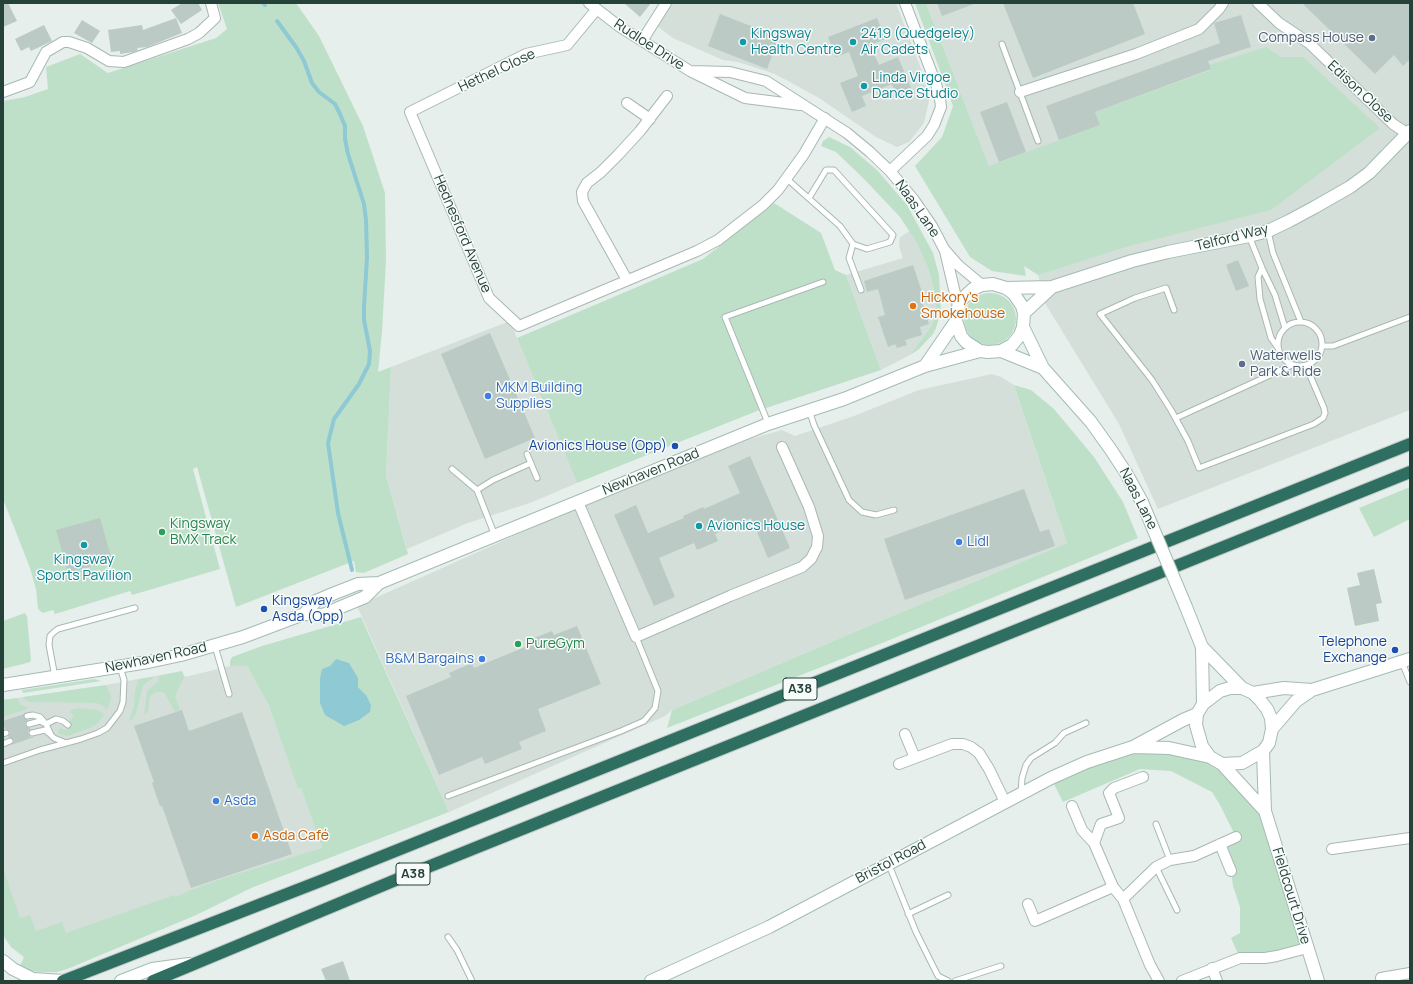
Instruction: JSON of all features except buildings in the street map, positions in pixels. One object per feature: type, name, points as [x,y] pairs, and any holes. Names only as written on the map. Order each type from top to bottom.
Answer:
[{"type":"highway","name":"A38","points":[[64,981],[323,880],[1410,444]]},
{"type":"highway","name":"A38","points":[[154,981],[873,687],[1410,472]]},
{"type":"street","points":[[3,92],[30,82],[46,52],[63,42],[68,42],[87,48],[109,61],[124,62],[188,40],[199,33],[215,18],[211,3]]},
{"type":"street","name":"Rudloe Drive","points":[[589,3],[596,10],[642,41],[690,71],[745,98],[802,106]]},
{"type":"street","points":[[642,41],[666,3]]},
{"type":"street","name":"Naas Lane","points":[[905,3],[936,84],[940,99],[940,108],[934,125],[927,136],[890,171],[923,213],[932,226],[944,249],[958,265],[982,285]]},
{"type":"street","points":[[1020,92],[1136,54],[1199,29],[1223,3]]},
{"type":"street","name":"Edison Close","points":[[1258,3],[1279,23],[1309,43],[1389,120],[1409,133]]},
{"type":"street","name":"Hethel Close","points":[[410,112],[526,54],[566,45],[596,10]]},
{"type":"street","name":"Rudloe Drive","points":[[690,71],[730,72],[766,81],[802,106],[825,118],[870,152],[890,171]]},
{"type":"street","points":[[628,280],[583,201],[582,192],[587,182],[601,172],[618,155],[650,119],[667,96]]},
{"type":"street","points":[[626,104],[650,119]]},
{"type":"street","name":"Hednesford Avenue","points":[[410,112],[489,298],[519,326],[697,251],[718,240],[763,205],[787,180],[825,118]]},
{"type":"street","name":"Telford Way","points":[[982,285],[993,284],[1006,288],[1052,287],[1132,261],[1168,252],[1249,236],[1268,230],[1290,221],[1350,187],[1369,173],[1409,133]]},
{"type":"street","name":"Naas Lane","points":[[944,249],[958,306]]},
{"type":"street","points":[[982,285],[972,289],[966,294],[958,306],[956,321],[961,336],[966,342],[980,351],[988,352],[1001,350],[1012,345],[1020,335],[1023,327],[1024,313],[1022,306],[1014,294],[1006,288]]},
{"type":"street","name":"Telford Way","points":[[1024,313],[1052,287]]},
{"type":"street","points":[[925,366],[956,321]]},
{"type":"street","name":"Naas Lane","points":[[1023,327],[1043,368],[1091,422],[1126,473],[1142,502],[1202,648],[1200,709]]},
{"type":"street","name":"Naas Lane","points":[[1001,350],[1043,368]]},
{"type":"street","name":"Newhaven Road","points":[[3,685],[120,667],[180,655],[243,637],[304,614],[323,614],[365,597],[379,583],[768,424],[869,390],[925,366],[980,351]]},
{"type":"street","points":[[578,502],[636,637],[730,596],[802,567],[811,559],[817,547],[818,536],[809,507],[782,447]]},
{"type":"street","name":"Naas Lane","points":[[1202,648],[1242,688]]},
{"type":"street","points":[[1272,729],[1296,701],[1312,690],[1406,660]]},
{"type":"street","points":[[1230,688],[1242,688],[1253,693],[1268,709],[1272,729],[1269,743],[1263,752],[1242,763],[1222,764],[1210,757],[1202,746],[1196,726],[1200,709],[1220,691],[1230,688]]},
{"type":"street","points":[[1253,693],[1284,688],[1312,690]]},
{"type":"street","name":"Bristol Road","points":[[652,981],[769,927],[1051,778],[1087,762],[1133,747],[1200,709]]},
{"type":"street","points":[[906,734],[915,758]]},
{"type":"street","points":[[899,764],[952,744],[963,744],[971,747],[979,753],[1006,802]]},
{"type":"street","name":"Bristol Road","points":[[1133,747],[1169,748],[1210,757]]},
{"type":"street","name":"Fieldcourt Drive","points":[[1263,752],[1265,811],[1318,981]]},
{"type":"street","name":"Fieldcourt Drive","points":[[1222,764],[1265,811]]},
{"type":"street","points":[[1094,843],[1101,824],[1119,818],[1109,793],[1114,788],[1143,777]]},
{"type":"street","points":[[1072,806],[1082,830],[1094,843],[1113,887],[1123,899],[1158,981]]},
{"type":"street","points":[[1123,899],[1156,867],[1170,860],[1194,856],[1236,837]]},
{"type":"street","points":[[1332,849],[1410,838]]},
{"type":"street","points":[[1220,844],[1231,871]]},
{"type":"street","points":[[1028,904],[1035,921],[1113,887]]},
{"type":"street","points":[[1182,981],[1240,958],[1265,958],[1307,948]]},
{"type":"street","points":[[3,961],[13,969],[33,979],[64,981]]},
{"type":"street","points":[[121,981],[152,969],[196,963]]},
{"type":"street","points":[[1212,968],[1217,981]]},
{"type":"street","points":[[1381,978],[1410,973]]},
{"type":"lane","points":[[1002,44],[1038,141]]},
{"type":"lane","points":[[787,180],[840,226],[853,244],[867,249],[890,242],[893,235],[834,170],[826,170],[809,198]]},
{"type":"lane","points":[[1268,230],[1273,253],[1301,322]]},
{"type":"lane","points":[[1249,236],[1275,295],[1285,328]]},
{"type":"lane","points":[[853,244],[849,258],[861,290]]},
{"type":"lane","points":[[1262,268],[1258,277],[1260,299],[1271,338],[1286,362],[1292,365],[1306,366],[1314,362],[1320,355],[1323,346],[1321,336],[1316,328],[1310,324],[1301,322],[1292,323],[1285,328],[1278,340],[1278,348]]},
{"type":"lane","points":[[768,424],[725,317],[823,282]]},
{"type":"lane","points":[[1174,310],[1166,288],[1135,298],[1100,314],[1152,380],[1176,418],[1188,441],[1199,468],[1314,424],[1323,418],[1325,413],[1324,408],[1306,366]]},
{"type":"lane","points":[[1323,346],[1333,346],[1410,316]]},
{"type":"lane","points":[[1176,418],[1292,365]]},
{"type":"lane","points":[[809,410],[814,425],[849,500],[862,512],[876,516],[894,510]]},
{"type":"lane","points":[[527,454],[537,478]]},
{"type":"lane","points":[[477,490],[493,480],[531,463]]},
{"type":"lane","points":[[452,469],[477,490],[495,536]]},
{"type":"lane","points":[[55,677],[49,645],[50,636],[54,632],[58,629],[135,608]]},
{"type":"lane","points":[[448,796],[621,731],[644,720],[655,708],[658,691],[636,637]]},
{"type":"lane","points":[[215,646],[229,694]]},
{"type":"lane","points":[[1406,660],[1410,682]]},
{"type":"lane","points":[[4,763],[47,748],[71,743],[107,728],[120,711],[123,702],[124,680],[120,667]]},
{"type":"lane","points":[[26,716],[37,715],[40,717],[46,724],[51,735]]},
{"type":"lane","points":[[46,724],[56,719],[63,721],[68,725]]},
{"type":"lane","points":[[29,724],[40,721],[46,724]]},
{"type":"lane","points":[[1021,794],[1022,778],[1026,765],[1031,758],[1055,743],[1064,733],[1086,723]]},
{"type":"lane","points":[[32,733],[45,730],[59,741],[71,743]]},
{"type":"lane","points":[[3,744],[10,741]]},
{"type":"lane","points":[[1156,824],[1170,860]]},
{"type":"lane","points":[[888,864],[916,932],[938,976],[948,981]]},
{"type":"lane","points":[[1156,867],[1177,910]]},
{"type":"lane","points":[[908,914],[948,895]]},
{"type":"lane","points":[[448,937],[457,950],[472,981]]},
{"type":"lane","points":[[955,981],[1001,966]]},
{"type":"shaded area","points":[[673,3],[896,3],[926,82],[929,101],[924,123],[909,142],[897,147],[876,137],[819,98],[775,74],[738,62],[723,60],[673,38],[657,26]]},
{"type":"shaded area","points":[[926,3],[1410,3],[1410,410],[1158,509],[1119,424],[1045,303],[1034,258],[989,166]]},
{"type":"shaded area","points":[[910,231],[929,271],[935,294],[936,315],[929,329],[910,355],[881,370],[846,275],[903,258],[899,246],[900,237]]},
{"type":"shaded area","points":[[510,321],[577,483],[530,503],[468,523],[407,549],[386,475],[391,367]]},
{"type":"shaded area","points":[[992,374],[1001,377],[1014,385],[1067,543],[672,710],[665,716],[449,812],[357,606],[572,510],[750,439],[782,430],[795,436],[854,416],[919,390]]},
{"type":"shaded area","points":[[230,666],[247,666],[269,706],[298,788],[301,788],[322,848],[251,888],[196,915],[67,969],[56,972],[43,972],[30,971],[20,966],[24,957],[11,947],[3,935],[3,700],[106,685],[182,671],[185,677]]},
{"type":"green space","points":[[218,3],[296,3],[319,36],[363,126],[385,193],[386,260],[378,372],[391,367],[386,475],[408,554],[364,573],[356,572],[354,561],[236,607],[197,467],[193,469],[220,569],[132,595],[130,591],[55,614],[53,610],[43,613],[38,608],[36,589],[30,568],[3,499],[3,101],[25,97],[48,89],[46,67],[80,54],[108,73],[216,38],[227,29]]},
{"type":"green space","points":[[915,3],[926,3],[989,166],[1100,125],[1095,112],[1211,70],[1209,65],[1266,47],[1281,57],[1303,57],[1380,128],[1271,210],[1129,246],[1038,275],[1024,266],[1026,276],[992,271],[970,257],[915,166],[942,137],[953,106]]},
{"type":"green space","points":[[829,137],[850,147],[877,170],[907,205],[933,253],[939,275],[941,311],[933,334],[919,349],[910,355],[929,329],[936,315],[935,294],[929,271],[917,243],[900,217],[836,152],[821,146],[823,141]]},
{"type":"green space","points":[[774,203],[821,233],[835,270],[846,275],[881,370],[757,411],[577,483],[517,338],[703,259]]},
{"type":"green space","points":[[985,293],[995,293],[1004,297],[1012,305],[1016,314],[1016,324],[1012,333],[1004,341],[995,345],[985,345],[976,341],[968,333],[964,324],[964,314],[968,305],[976,297]]},
{"type":"green space","points":[[1014,385],[1031,390],[1054,409],[1094,457],[1123,502],[1138,538],[882,643],[667,728],[672,710],[1067,543]]},
{"type":"green space","points":[[1410,487],[1410,519],[1374,537],[1359,508]]},
{"type":"green space","points":[[25,613],[27,616],[31,660],[27,663],[3,669],[3,621]]},
{"type":"green space","points":[[361,617],[449,812],[251,888],[196,915],[67,969],[56,972],[43,972],[30,971],[20,966],[24,957],[11,947],[3,935],[3,868],[20,918],[30,915],[36,931],[62,922],[66,933],[174,895],[176,897],[224,878],[322,848],[301,788],[298,789],[269,706],[247,666],[230,666],[232,657],[262,646]],"holes":[[[336,659],[358,678],[358,687],[366,695],[320,703],[320,678]]]},
{"type":"green space","points":[[182,671],[184,677],[175,696],[180,710],[175,712],[165,694],[163,692],[156,692],[150,696],[148,712],[144,715],[147,691],[158,682],[159,676]]},
{"type":"green space","points":[[153,677],[153,679],[148,681],[143,686],[136,713],[133,719],[129,721],[134,706],[135,691],[139,679]]},
{"type":"green space","points":[[94,679],[101,681],[23,693],[22,690]]},
{"type":"green space","points":[[106,685],[111,696],[107,709],[96,703],[30,702],[25,700],[23,697]]},
{"type":"green space","points":[[17,698],[21,705],[27,707],[27,709],[3,717],[3,700]]},
{"type":"green space","points":[[82,708],[98,710],[104,715],[98,723],[90,728],[67,736],[59,734],[58,732],[60,728],[66,730],[72,724],[69,721],[74,716],[70,712],[73,709]]},
{"type":"green space","points":[[1133,747],[1210,757],[1265,811],[1307,948],[1240,958],[1231,938],[1240,933],[1240,907],[1233,886],[1231,871],[1221,847],[1236,837],[1212,792],[1171,771],[1140,769],[1063,802],[1051,778]]},
{"type":"water","points":[[336,659],[349,663],[358,678],[358,687],[366,695],[371,705],[370,712],[359,720],[344,726],[325,715],[320,703],[320,678],[322,669],[330,666]]},
{"type":"waterway","points":[[277,21],[296,47],[304,61],[312,83],[319,92],[335,104],[340,114],[345,126],[345,139],[348,154],[364,204],[367,257],[364,320],[370,351],[369,364],[359,384],[334,419],[328,443],[338,513],[352,570]]},
{"type":"place","name":"Compass House","points":[[1372,38]]},
{"type":"place","name":"Kingsway Health Centre","points":[[743,42]]},
{"type":"place","name":"2419 (Quedgeley) Air Cadets","points":[[853,42]]},
{"type":"place","name":"Linda Virgoe Dance Studio","points":[[864,86]]},
{"type":"place","name":"Hickory's Smokehouse","points":[[913,306]]},
{"type":"place","name":"Waterwells Park & Ride","points":[[1242,364]]},
{"type":"place","name":"MKM Building Supplies","points":[[488,396]]},
{"type":"place","name":"Avionics House (Opp)","points":[[675,446]]},
{"type":"place","name":"Avionics House","points":[[699,526]]},
{"type":"place","name":"Kingsway BMX Track","points":[[162,532]]},
{"type":"place","name":"Lidl","points":[[959,542]]},
{"type":"place","name":"Kingsway Sports Pavilion","points":[[84,545]]},
{"type":"place","name":"Kingsway Asda (Opp)","points":[[264,609]]},
{"type":"place","name":"PureGym","points":[[518,644]]},
{"type":"place","name":"Telephone Exchange","points":[[1395,650]]},
{"type":"place","name":"B&M Bargains","points":[[482,659]]},
{"type":"place","name":"Asda","points":[[216,801]]},
{"type":"place","name":"Asda Café","points":[[255,836]]}]
